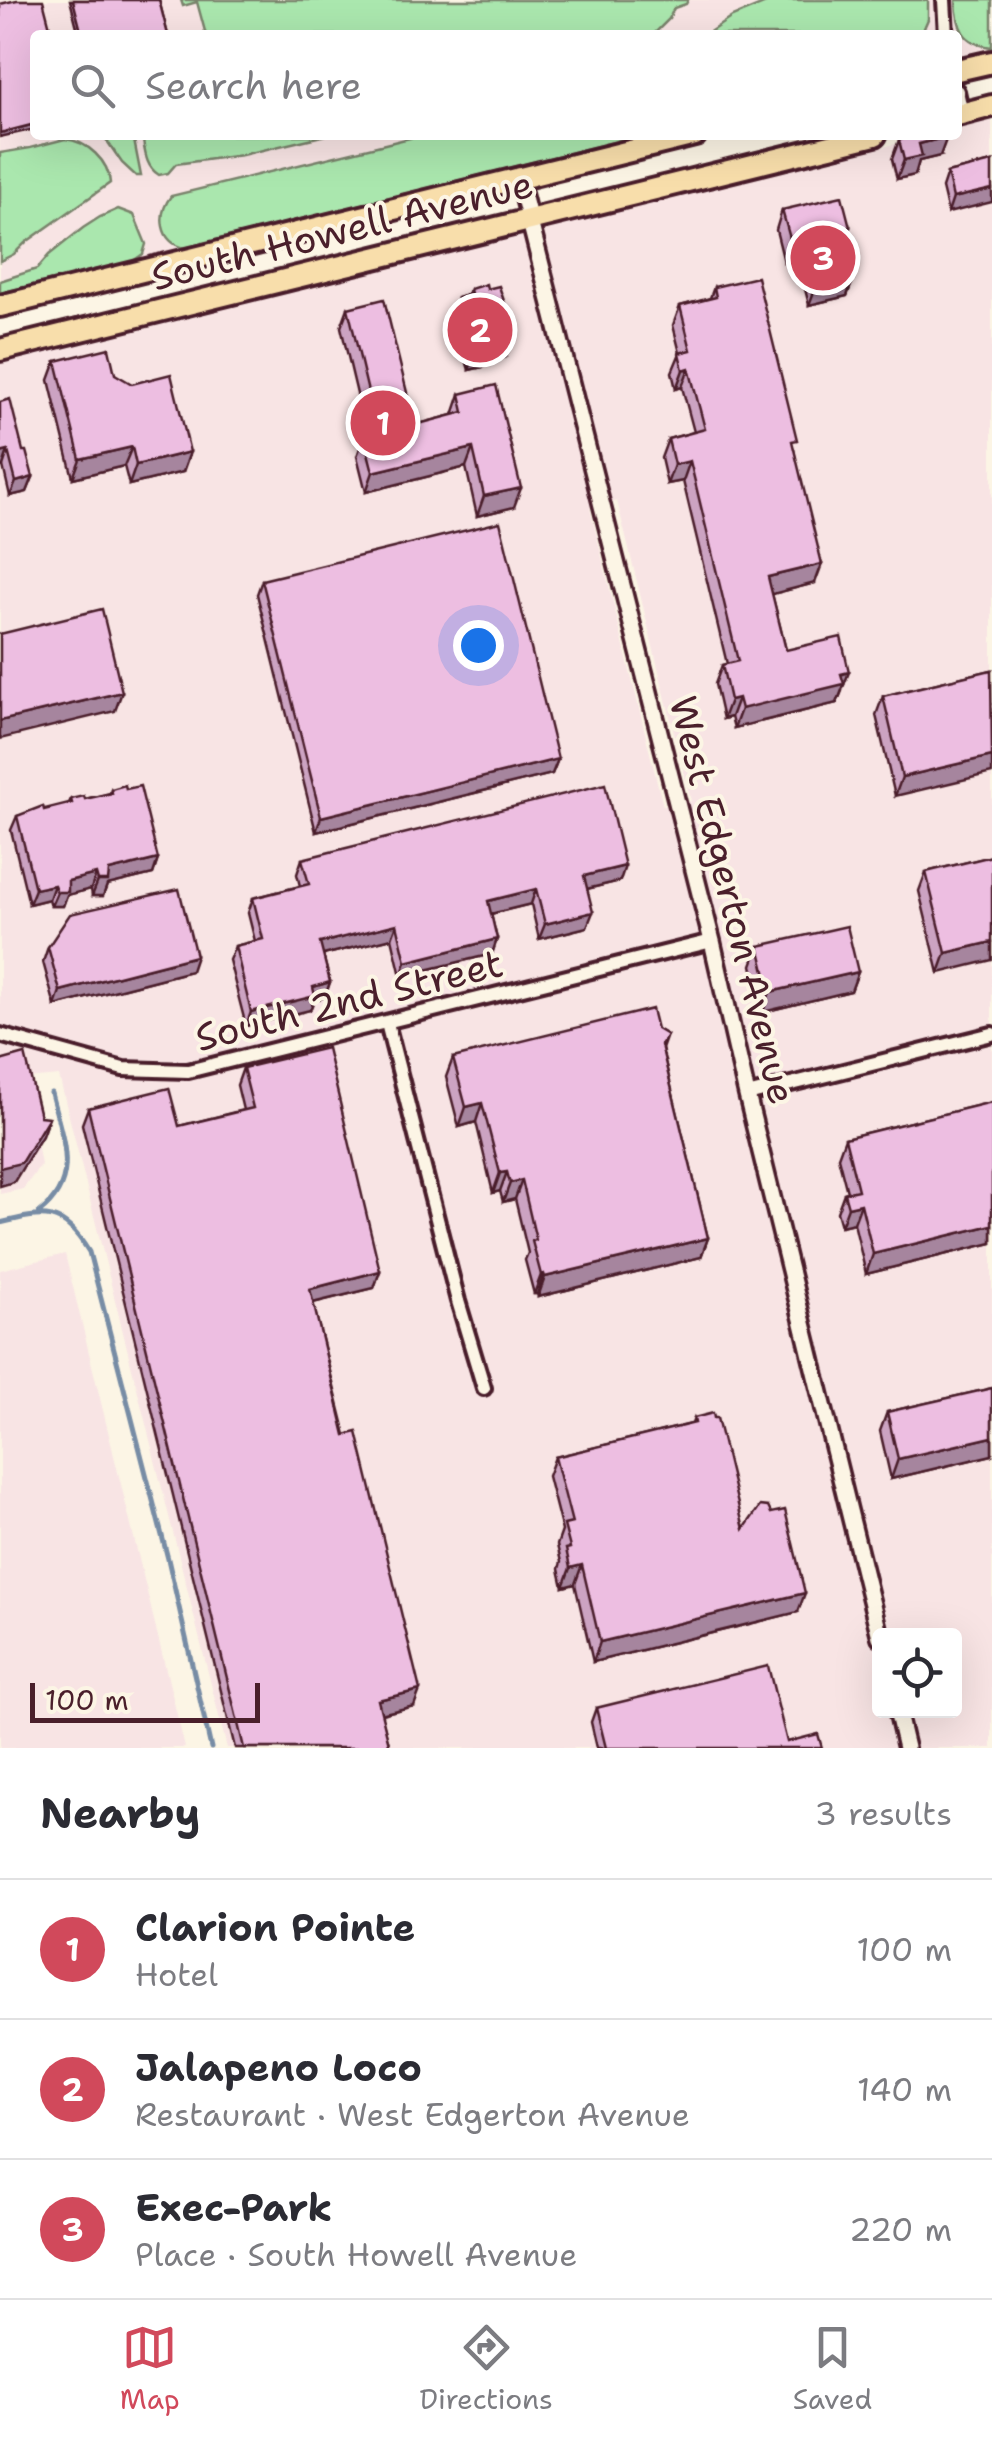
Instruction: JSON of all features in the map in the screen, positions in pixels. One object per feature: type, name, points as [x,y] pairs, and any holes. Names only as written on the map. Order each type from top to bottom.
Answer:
[{"type":"main road","points":[[962,69],[992,62]]},
{"type":"main road","points":[[962,114],[992,106]]},
{"type":"main road","name":"South Howell Avenue","points":[[0,306],[675,140]]},
{"type":"main road","name":"South Howell Avenue","points":[[0,350],[855,140]]},
{"type":"street","points":[[944,0],[946,30]]},
{"type":"street","name":"West Edgerton Avenue","points":[[519,178],[712,940],[878,1628]]},
{"type":"street","name":"South 2nd Street","points":[[0,1034],[123,1069],[188,1071],[712,940]]},
{"type":"street","points":[[387,1023],[484,1388]]},
{"type":"street","points":[[747,1094],[992,1034]]},
{"type":"street","points":[[899,1718],[906,1748]]},
{"type":"shaded area","points":[[0,0],[992,0],[992,47],[962,55],[962,30],[30,30],[30,140],[622,140],[0,293]]},
{"type":"shaded area","points":[[992,120],[992,1748],[227,1748],[59,1076],[26,1079],[41,1165],[23,1189],[0,1194],[0,363],[912,140],[962,140],[962,128]],"holes":[[[617,501],[691,801],[663,806],[590,508]]]},
{"type":"shaded area","points":[[65,1254],[185,1748],[0,1748],[0,1270]]},
{"type":"green space","points":[[181,0],[688,0],[674,8],[658,30],[205,30],[197,2],[183,6]]},
{"type":"green space","points":[[773,0],[928,0],[928,19],[923,30],[712,30]]},
{"type":"green space","points":[[956,0],[992,0],[992,47],[974,42],[963,33]]},
{"type":"green space","points":[[61,140],[81,144],[106,167],[110,183],[0,261],[0,153]]},
{"type":"green space","points":[[106,140],[134,140],[141,176],[122,163]]},
{"type":"green space","points":[[143,140],[305,140],[242,155],[176,164],[168,173],[159,175],[148,163]]},
{"type":"green space","points":[[401,140],[622,140],[185,248],[165,234],[162,219],[171,196]]},
{"type":"green space","points":[[118,209],[134,215],[146,244],[143,254],[133,261],[0,293],[0,281],[37,269],[83,228]]},
{"type":"building","points":[[43,0],[51,30],[30,30],[30,125],[0,133],[0,4]]},
{"type":"building","points":[[73,0],[159,0],[167,30],[81,30]]},
{"type":"building","points":[[899,140],[935,140],[919,144],[922,156],[904,160]]},
{"type":"building","points":[[992,162],[992,189],[953,198],[947,173]]},
{"type":"building","points":[[842,196],[850,227],[842,229],[854,277],[816,286],[812,270],[822,268],[814,236],[791,242],[782,210]]},
{"type":"building","points":[[757,277],[797,440],[792,441],[822,564],[768,577],[786,650],[841,637],[849,672],[841,674],[844,684],[741,709],[738,698],[730,700],[722,665],[738,661],[690,461],[674,465],[668,439],[705,429],[689,368],[683,370],[679,353],[691,350],[680,306],[716,297],[714,287]]},
{"type":"building","points":[[486,284],[487,289],[499,286],[512,325],[507,326],[512,342],[474,356],[457,298]]},
{"type":"building","points":[[384,299],[415,425],[464,412],[460,394],[496,385],[521,488],[484,496],[473,448],[373,472],[364,437],[378,434],[348,308]]},
{"type":"building","points":[[109,348],[115,374],[132,384],[171,374],[190,452],[136,465],[132,447],[80,459],[56,361]]},
{"type":"building","points":[[10,399],[33,477],[16,482],[8,451],[0,453],[0,402]]},
{"type":"building","points":[[500,522],[558,759],[321,817],[262,580]]},
{"type":"building","points":[[102,609],[122,692],[0,721],[0,634]]},
{"type":"building","points":[[991,670],[992,756],[902,777],[883,696]]},
{"type":"building","points":[[605,784],[625,866],[584,876],[593,912],[545,924],[536,889],[488,901],[497,939],[406,962],[397,924],[320,943],[330,982],[313,987],[315,996],[251,1012],[235,946],[263,939],[253,898],[309,884],[302,859]]},
{"type":"building","points":[[125,785],[126,789],[140,786],[158,859],[109,871],[108,881],[98,881],[96,874],[68,881],[68,892],[57,892],[54,885],[35,889],[17,816],[43,806],[44,810],[72,803],[71,799],[112,793],[111,789]]},
{"type":"building","points":[[992,856],[992,942],[946,953],[926,872]]},
{"type":"building","points":[[179,889],[196,956],[60,991],[48,947],[70,914]]},
{"type":"building","points":[[847,926],[858,972],[770,992],[759,946]]},
{"type":"building","points":[[652,1009],[657,1029],[667,1035],[661,1045],[708,1238],[545,1277],[541,1275],[532,1241],[536,1240],[522,1180],[510,1183],[507,1172],[500,1173],[482,1103],[466,1107],[453,1058]]},
{"type":"building","points":[[327,1048],[380,1271],[310,1289],[345,1435],[357,1432],[420,1690],[378,1700],[390,1748],[244,1748],[88,1108],[169,1088],[179,1126],[253,1108],[243,1068]]},
{"type":"building","points":[[25,1054],[40,1116],[49,1117],[21,1163],[0,1168],[0,1061]]},
{"type":"building","points":[[992,1102],[992,1225],[873,1254],[861,1204],[848,1207],[844,1193],[858,1190],[845,1138]]},
{"type":"building","points":[[992,1388],[992,1437],[898,1459],[887,1412]]},
{"type":"building","points":[[713,1413],[744,1529],[760,1506],[768,1507],[771,1513],[785,1510],[805,1593],[600,1642],[582,1565],[570,1568],[564,1525],[572,1523],[555,1457],[695,1423],[694,1418]]},
{"type":"building","points":[[768,1666],[787,1742],[818,1734],[822,1748],[606,1748],[596,1708]]},
{"type":"waterway","points":[[39,1213],[61,1187],[65,1172],[63,1142],[51,1093]]},
{"type":"waterway","points":[[0,1223],[51,1217],[70,1227],[89,1252],[168,1559],[211,1748]]},
{"type":"place","name":"Exec-Park","points":[[823,258]]},
{"type":"place","name":"Jalapeno Loco","points":[[480,330]]},
{"type":"place","name":"Clarion Pointe","points":[[383,423]]}]
